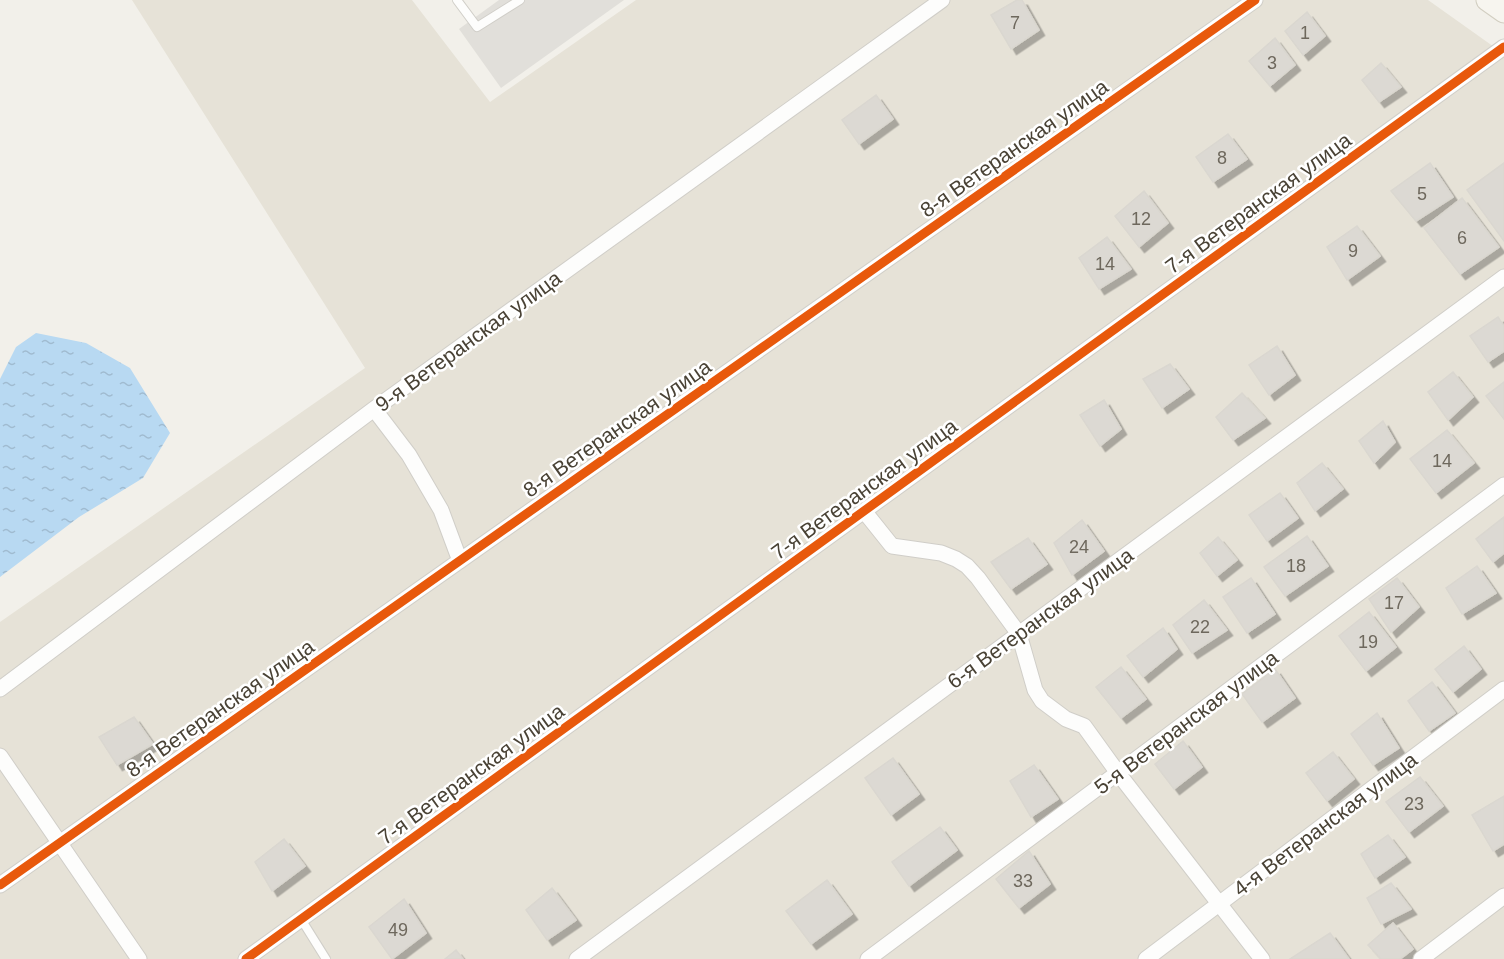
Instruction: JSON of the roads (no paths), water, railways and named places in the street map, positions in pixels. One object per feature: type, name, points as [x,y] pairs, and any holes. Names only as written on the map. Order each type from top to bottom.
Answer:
[{"type":"main road","points":[[1487,0],[1504,12]]},
{"type":"street","name":"9-я Ветеранская улица","points":[[0,689],[374,409],[942,0]]},
{"type":"street","name":"8-я Ветеранская улица","points":[[0,885],[1254,0]]},
{"type":"street","name":"7-я Ветеранская улица","points":[[246,959],[1504,47]]},
{"type":"street","name":"6-я Ветеранская улица","points":[[577,959],[1504,277]]},
{"type":"street","points":[[374,409],[409,456],[441,510],[460,561]]},
{"type":"street","name":"5-я Ветеранская улица","points":[[868,959],[1504,485]]},
{"type":"street","points":[[864,511],[892,546],[941,553],[968,567],[1019,634],[1032,680],[1042,701],[1066,719],[1084,726],[1262,959]]},
{"type":"street","name":"4-я Ветеранская улица","points":[[1146,959],[1504,689]]},
{"type":"street","points":[[0,756],[139,959]]},
{"type":"street","points":[[1420,959],[1504,896]]},
{"type":"lane","points":[[457,0],[477,27],[520,0]]},
{"type":"lane","points":[[301,919],[327,959]]},
{"type":"water","points":[[36,333],[86,343],[130,368],[170,433],[143,478],[79,517],[0,577],[0,379],[16,347]]}]
